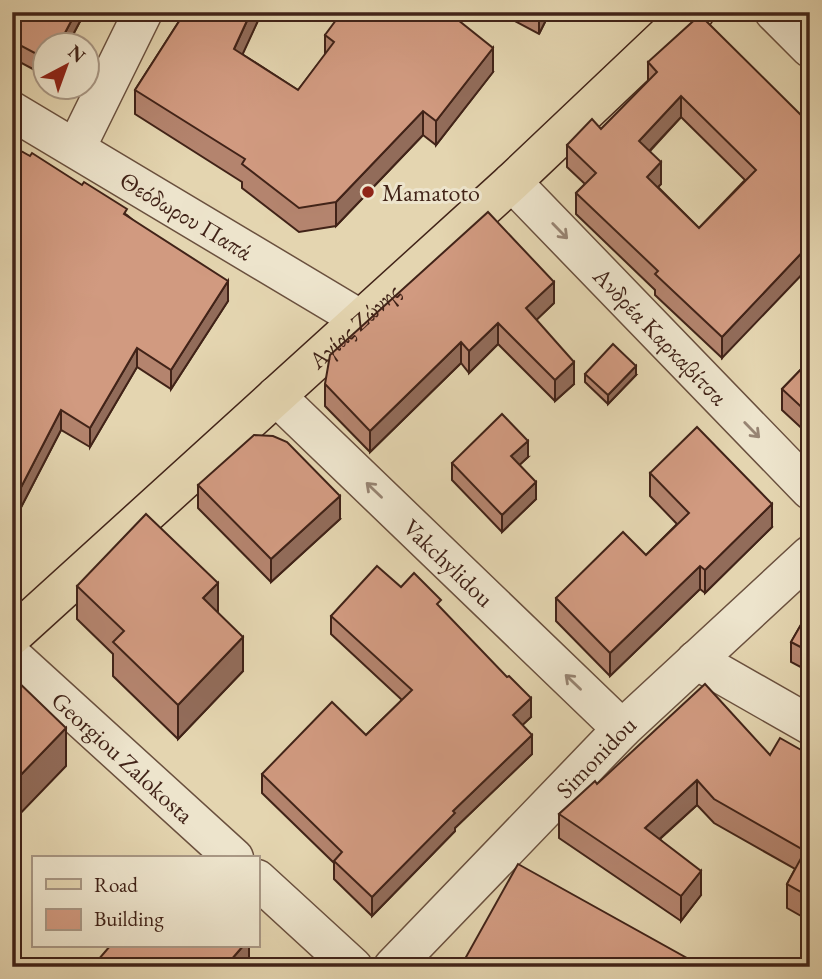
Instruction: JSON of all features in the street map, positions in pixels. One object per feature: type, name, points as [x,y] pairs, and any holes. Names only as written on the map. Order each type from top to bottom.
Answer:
[{"type":"main road","name":"Αγίας Ζώνης","points":[[12,636],[695,12]]},
{"type":"street","points":[[76,148],[143,12]]},
{"type":"street","points":[[774,12],[810,48]]},
{"type":"street","name":"Θεόδωρου Παπά","points":[[12,111],[360,319]]},
{"type":"street","name":"Ανδρέα Καρκαβίτσα","points":[[512,182],[810,490]]},
{"type":"street","name":"Vakchylidou","points":[[276,396],[622,729]]},
{"type":"street","name":"Simonidou","points":[[393,967],[622,729],[810,555]]},
{"type":"street","name":"Georgiou Zalokosta","points":[[12,656],[232,856]]},
{"type":"street","points":[[696,660],[810,725]]},
{"type":"street","points":[[259,881],[353,967]]},
{"type":"building","points":[[12,12],[76,12],[65,32],[32,32],[32,52],[12,41]]},
{"type":"building","points":[[185,12],[251,12],[234,49],[298,90],[334,42],[325,35],[342,12],[448,12],[493,48],[436,121],[423,111],[336,202],[299,208],[242,164],[245,159],[135,90]]},
{"type":"building","points":[[700,15],[808,122],[810,120],[810,244],[722,337],[655,274],[658,271],[576,193],[596,173],[567,145],[592,119],[601,129],[657,72],[648,62]],"holes":[[[681,96],[756,170],[699,228],[647,177],[661,162],[639,141]]]},
{"type":"building","points":[[12,146],[30,156],[32,153],[82,185],[84,182],[127,209],[124,214],[228,281],[171,370],[137,348],[90,428],[61,410],[16,497],[12,495]]},
{"type":"building","points":[[488,212],[554,282],[526,308],[574,362],[555,380],[498,323],[469,351],[461,342],[370,431],[325,384],[330,355]]},
{"type":"building","points":[[613,344],[636,366],[608,395],[585,374]]},
{"type":"building","points":[[810,360],[810,415],[782,389]]},
{"type":"building","points":[[502,414],[528,441],[511,456],[536,482],[502,515],[452,463]]},
{"type":"building","points":[[697,427],[772,504],[705,570],[700,566],[610,653],[556,598],[623,532],[646,555],[689,513],[650,473]]},
{"type":"building","points":[[254,435],[273,436],[287,442],[340,496],[271,559],[198,485]]},
{"type":"building","points":[[146,514],[218,583],[203,598],[243,637],[178,705],[113,642],[124,631],[77,586]]},
{"type":"building","points":[[377,566],[401,587],[414,573],[441,600],[437,604],[507,677],[531,698],[513,715],[532,735],[453,811],[455,813],[372,897],[334,861],[342,852],[262,774],[332,702],[366,735],[412,690],[331,616]]},
{"type":"building","points":[[810,609],[810,652],[791,642]]},
{"type":"building","points":[[12,676],[66,728],[12,784]]},
{"type":"building","points":[[705,684],[770,755],[780,738],[810,755],[810,897],[787,884],[805,851],[714,799],[697,780],[645,828],[701,871],[681,896],[559,814],[595,781],[597,784]]},
{"type":"building","points":[[518,864],[703,967],[461,966]]},
{"type":"building","points":[[108,948],[241,948],[225,967],[92,967]]},
{"type":"place","name":"Mamatoto","points":[[368,192]]}]
